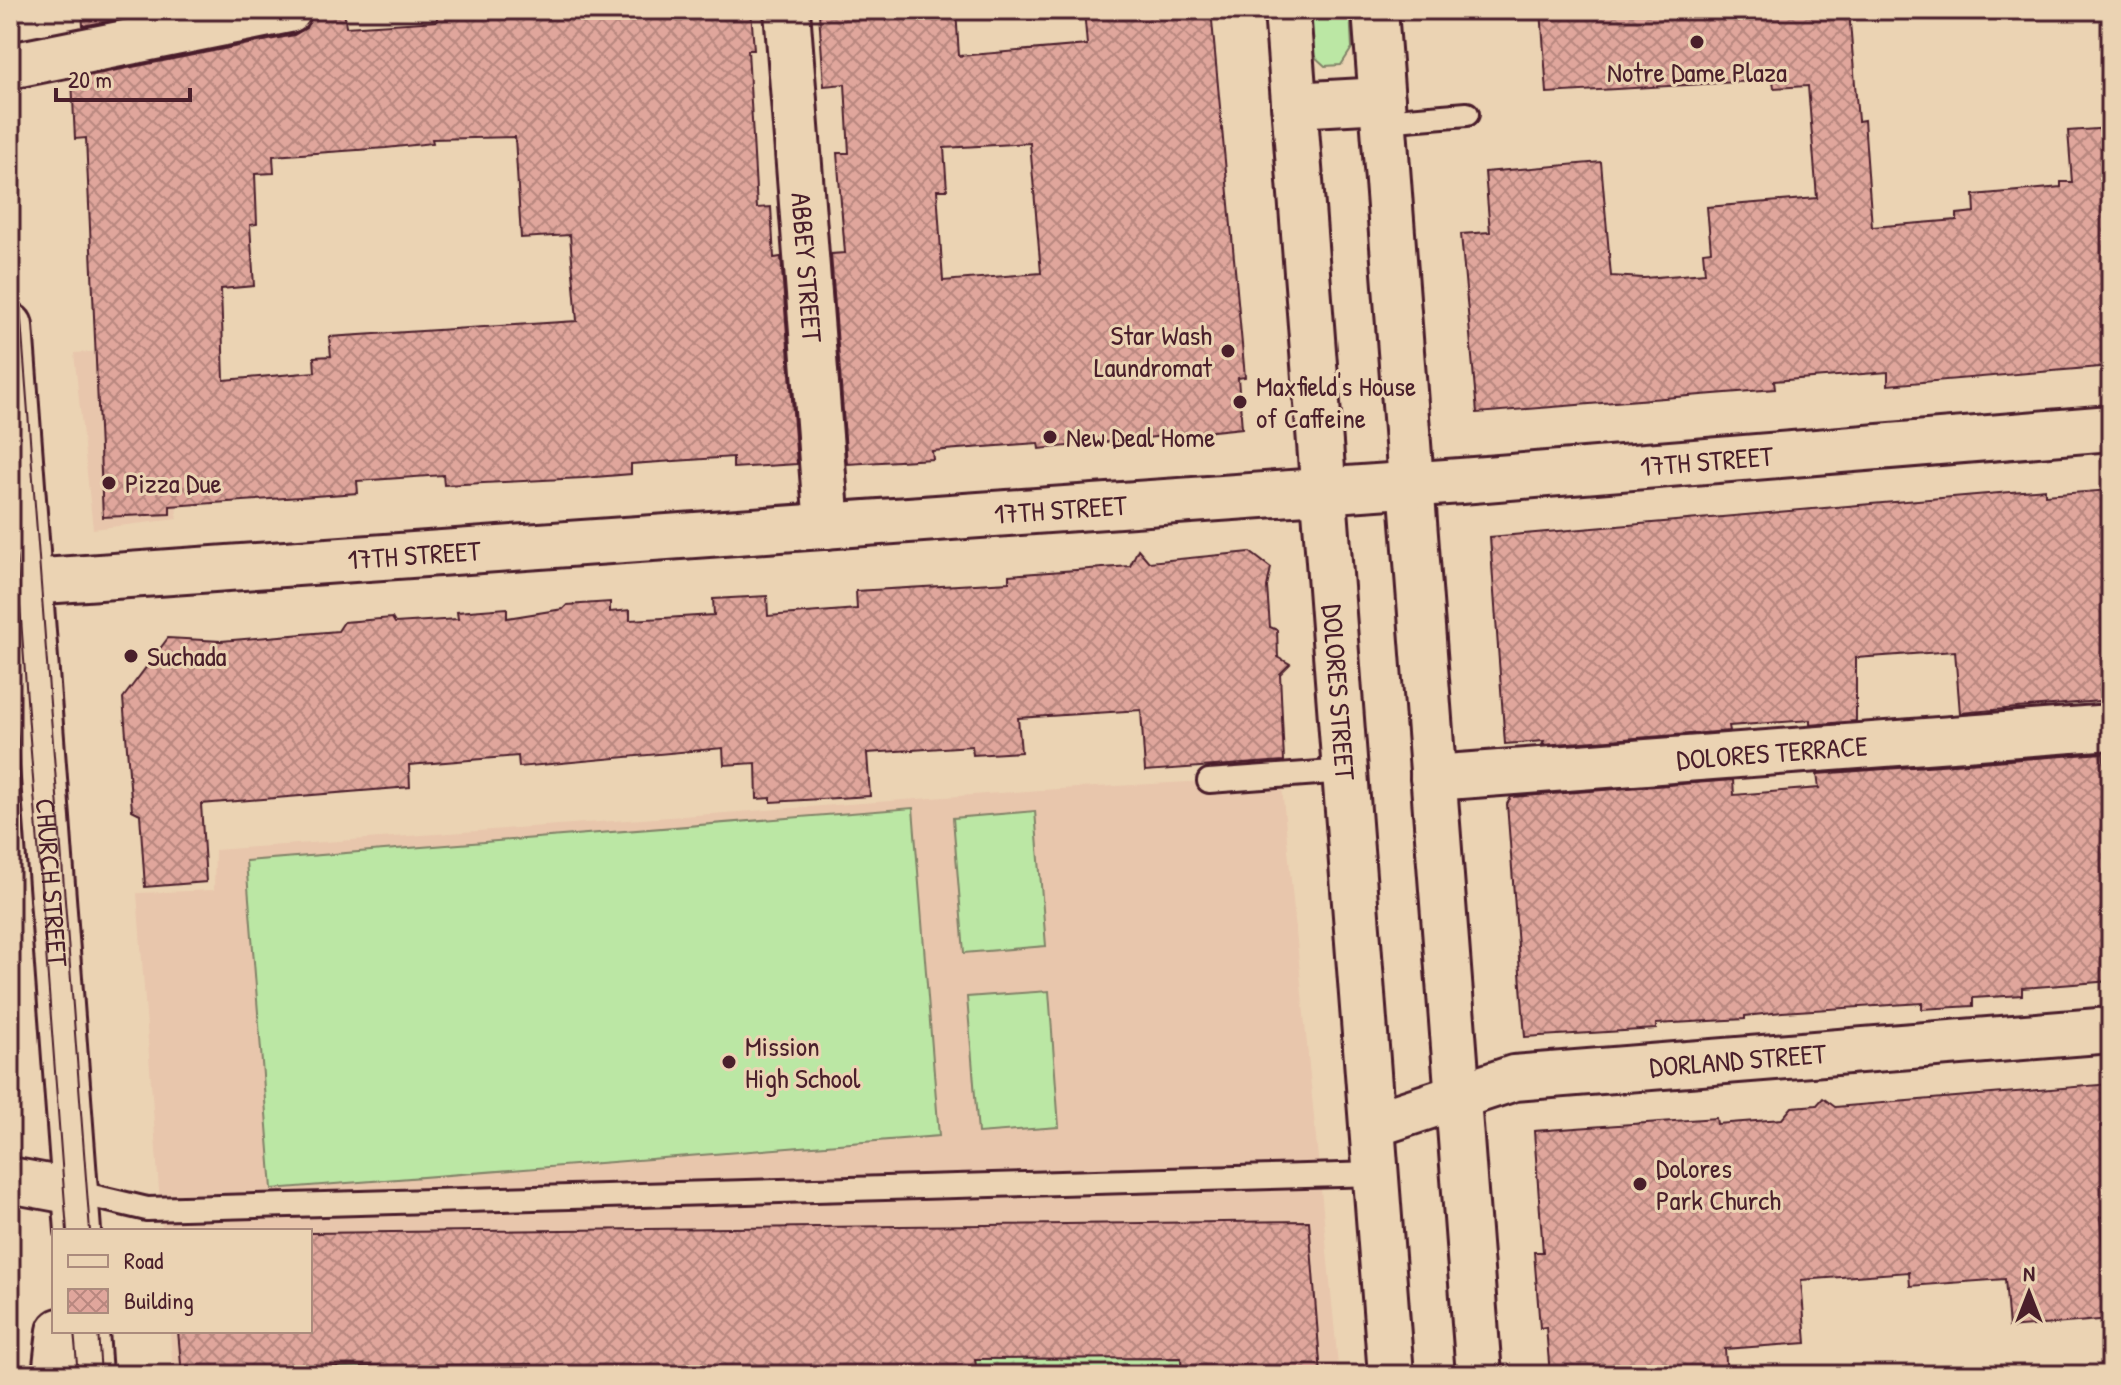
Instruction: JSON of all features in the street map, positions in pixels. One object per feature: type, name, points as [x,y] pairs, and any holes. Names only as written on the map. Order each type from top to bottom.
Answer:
[{"type":"street","points":[[10,66],[289,10]]},
{"type":"street","name":"ABBEY STREET","points":[[787,10],[827,526]]},
{"type":"street","name":"DOLORES STREET","points":[[1287,10],[1391,1375]]},
{"type":"street","points":[[1375,10],[1479,1375]]},
{"type":"street","points":[[1294,105],[1382,111]]},
{"type":"street","name":"CHURCH STREET","points":[[10,326],[20,583],[75,1214]]},
{"type":"street","name":"17TH STREET","points":[[20,583],[1411,485],[2111,428]]},
{"type":"street","name":"DOLORES TERRACE","points":[[1433,778],[2111,727]]},
{"type":"street","name":"DORLAND STREET","points":[[1372,1125],[1514,1078],[2111,1030]]},
{"type":"street","points":[[10,1180],[75,1214]]},
{"type":"street","points":[[55,1375],[60,1333]]},
{"type":"street","points":[[86,1333],[89,1375]]},
{"type":"lane","points":[[1382,111],[1467,114]]},
{"type":"lane","points":[[1209,781],[1346,771]]},
{"type":"lane","points":[[75,1214],[147,1209],[1376,1174]]},
{"type":"shaded area","points":[[168,347],[177,519],[93,529],[74,353]]},
{"type":"shaded area","name":"Mission High School","points":[[1281,777],[1339,1375],[173,1375],[170,1333],[312,1333],[312,1229],[162,1229],[137,893],[214,890],[215,850],[1041,790]]},
{"type":"green space","points":[[1309,10],[1350,10],[1352,48],[1341,65],[1325,66],[1314,56]]},
{"type":"green space","points":[[913,808],[939,1136],[272,1189],[246,861]]},
{"type":"green space","points":[[1035,811],[1046,946],[964,953],[953,818]]},
{"type":"green space","points":[[1049,991],[1059,1127],[978,1133],[967,997]]},
{"type":"green space","points":[[1181,1358],[1182,1375],[977,1375],[975,1359]]},
{"type":"green space","points":[[532,1364],[533,1375],[307,1375],[307,1367]]},
{"type":"building","points":[[82,10],[162,10],[83,26]]},
{"type":"building","points":[[313,10],[344,10],[346,27],[437,21],[437,10],[751,10],[754,50],[748,50],[757,208],[771,207],[774,258],[781,257],[797,464],[733,468],[733,457],[631,464],[631,474],[583,478],[444,485],[443,475],[357,481],[358,493],[170,506],[170,514],[103,517],[86,138],[75,139],[72,79],[294,35],[306,28]],"holes":[[[515,137],[521,238],[570,235],[577,321],[329,337],[331,356],[314,357],[315,372],[224,380],[221,289],[254,286],[250,225],[257,224],[255,174],[274,173],[273,156],[433,143],[432,139]]]},
{"type":"building","points":[[956,10],[959,56],[1087,45],[1084,10],[1211,10],[1245,377],[1238,378],[1242,428],[1039,449],[1038,443],[932,451],[933,459],[847,464],[831,254],[845,253],[837,153],[849,153],[845,84],[824,86],[819,13]],"holes":[[[1030,143],[1041,273],[943,281],[937,190],[947,190],[944,148]]]},
{"type":"building","points":[[1541,10],[1849,10],[1858,121],[1864,120],[1872,227],[1957,220],[1957,214],[1975,212],[1974,195],[2061,187],[2061,182],[2072,182],[2068,131],[2111,128],[2111,366],[1888,385],[1888,372],[1774,381],[1775,389],[1477,413],[1461,234],[1490,232],[1485,172],[1601,162],[1611,276],[1644,278],[1705,273],[1703,252],[1711,251],[1707,207],[1817,198],[1808,86],[1774,88],[1773,80],[1547,93]]},
{"type":"building","points":[[2045,489],[2045,495],[2111,490],[2111,700],[1960,713],[1955,651],[1856,658],[1856,721],[1810,725],[1810,720],[1729,726],[1730,731],[1542,745],[1544,741],[1505,744],[1490,537]]},
{"type":"building","points":[[1138,549],[1149,562],[1250,552],[1271,568],[1267,587],[1270,627],[1277,630],[1278,657],[1290,664],[1280,674],[1284,761],[1145,771],[1141,710],[1018,718],[1021,752],[973,755],[972,746],[867,753],[870,796],[771,802],[771,798],[757,799],[756,763],[724,765],[723,748],[519,767],[518,756],[409,765],[410,787],[201,804],[206,882],[145,887],[140,814],[132,810],[123,698],[168,638],[221,641],[338,631],[344,622],[392,618],[395,623],[458,619],[457,612],[507,608],[507,618],[563,609],[567,605],[610,602],[610,612],[630,610],[630,620],[714,615],[713,599],[767,596],[768,616],[857,609],[856,591],[1009,582],[1009,575],[1130,566]]},
{"type":"building","points":[[2103,753],[2111,842],[2111,981],[2022,988],[2022,995],[1973,998],[1973,1006],[1922,1009],[1922,1003],[1782,1012],[1745,1016],[1745,1019],[1656,1024],[1656,1029],[1525,1037],[1507,804],[1511,797],[1733,780],[1734,795],[1819,788],[1817,774]]},
{"type":"building","points":[[2111,1084],[2111,1216],[2100,1217],[2110,1319],[2009,1328],[2005,1279],[1910,1286],[1909,1272],[1801,1280],[1806,1343],[1725,1349],[1727,1375],[1550,1375],[1546,1327],[1540,1328],[1534,1252],[1543,1252],[1534,1131],[1716,1118],[1717,1124],[1782,1119],[1792,1107],[1817,1105],[1823,1098],[1835,1107]]},
{"type":"building","points":[[1309,1221],[1321,1375],[1182,1375],[1181,1358],[975,1359],[977,1375],[533,1375],[532,1364],[307,1367],[307,1375],[182,1375],[178,1333],[312,1333],[312,1233]]},
{"type":"tram line","points":[[10,175],[90,1229]]},
{"type":"tram line","points":[[10,473],[67,1229]]},
{"type":"tram line","points":[[74,1333],[78,1375]]},
{"type":"tram line","points":[[98,1333],[101,1375]]},
{"type":"place","name":"Notre Dame Plaza","points":[[1697,42]]},
{"type":"place","name":"Star Wash Laundromat","points":[[1228,351]]},
{"type":"place","name":"Maxfield's House of Caffeine","points":[[1240,402]]},
{"type":"place","name":"New Deal Home","points":[[1050,437]]},
{"type":"place","name":"Pizza Due","points":[[109,483]]},
{"type":"place","name":"Suchada","points":[[131,656]]},
{"type":"place","name":"Mission High School","points":[[729,1062]]},
{"type":"place","name":"Dolores Park Church","points":[[1640,1184]]}]
